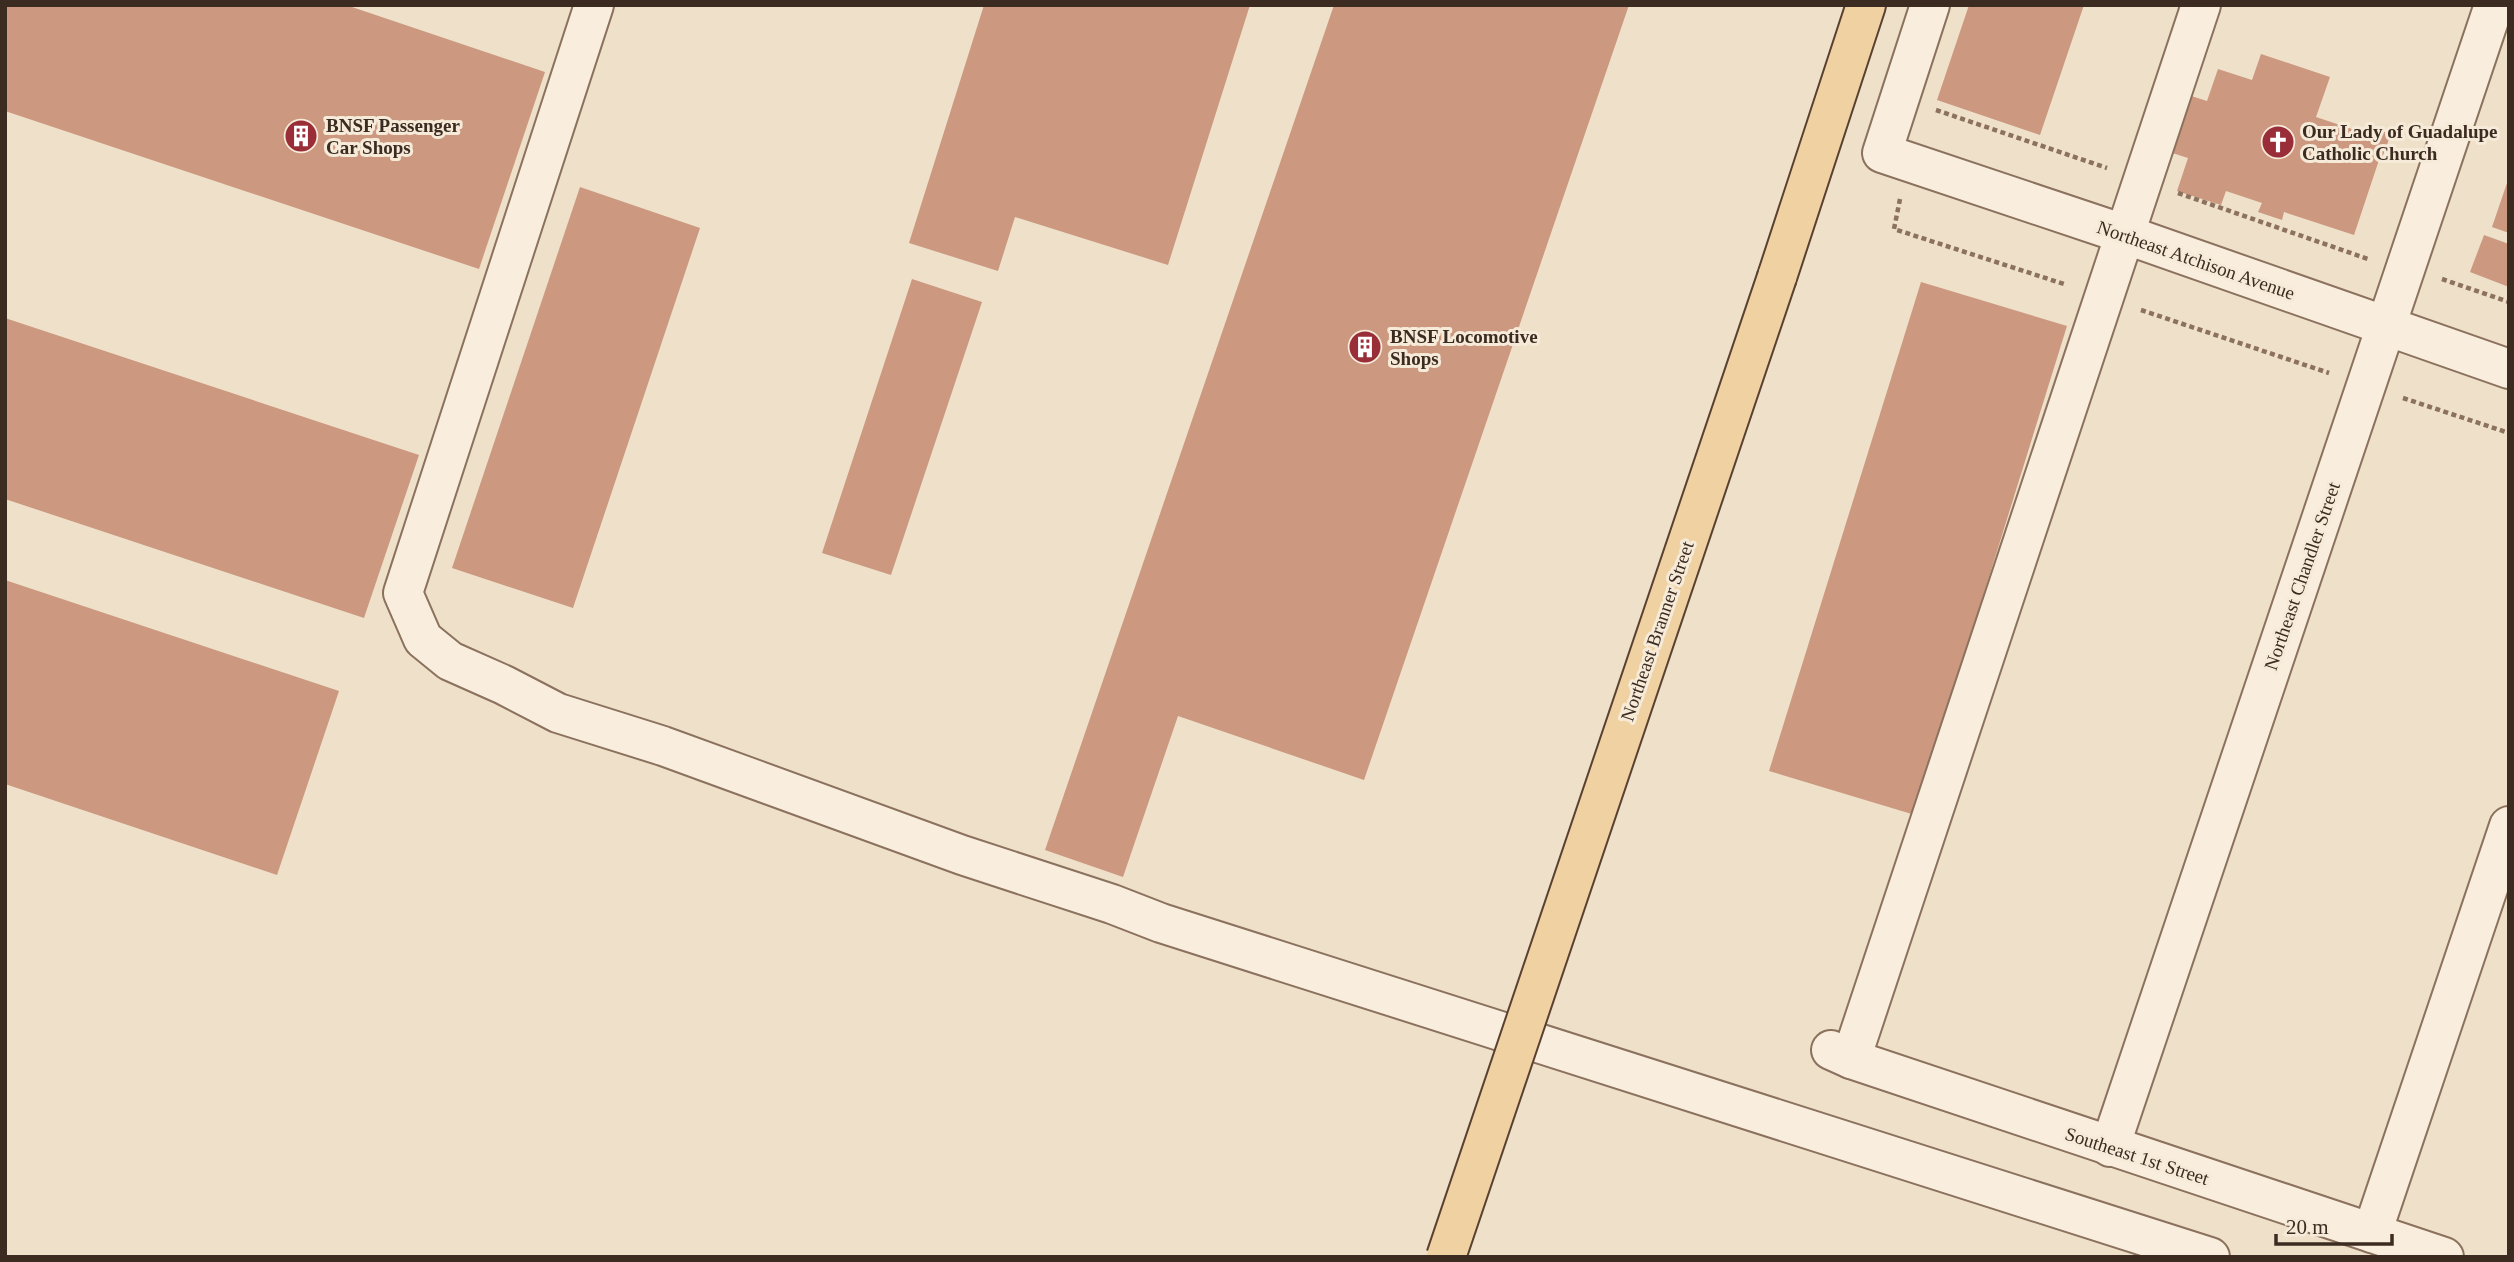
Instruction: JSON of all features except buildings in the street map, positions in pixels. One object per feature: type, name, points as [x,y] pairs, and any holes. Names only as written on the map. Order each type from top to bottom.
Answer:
[{"type":"main road","name":"Northeast Branner Street","points":[[1446,1257],[1777,277],[1866,5]]},
{"type":"street","points":[[594,5],[403,593],[423,639],[450,661],[558,713],[663,746],[949,851],[1112,904],[1127,912],[2210,1257]]},
{"type":"street","name":"Northeast Atchison Avenue","points":[[1930,5],[1882,153],[2124,234],[2509,369]]},
{"type":"street","points":[[2105,297],[2201,5]]},
{"type":"street","name":"Northeast Chandler Street","points":[[2110,1147],[2494,5]]},
{"type":"street","name":"Southeast 1st Street","points":[[2105,297],[1841,1055],[2444,1257]]},
{"type":"street","points":[[2372,1233],[2509,827]]},
{"type":"path","points":[[1894,229],[2509,433]]},
{"type":"place","name":"BNSF Passenger Car Shops","points":[[301,136]]},
{"type":"place","name":"Our Lady of Guadalupe Catholic Church","points":[[2278,142]]},
{"type":"place","name":"BNSF Locomotive Shops","points":[[1365,347]]}]
